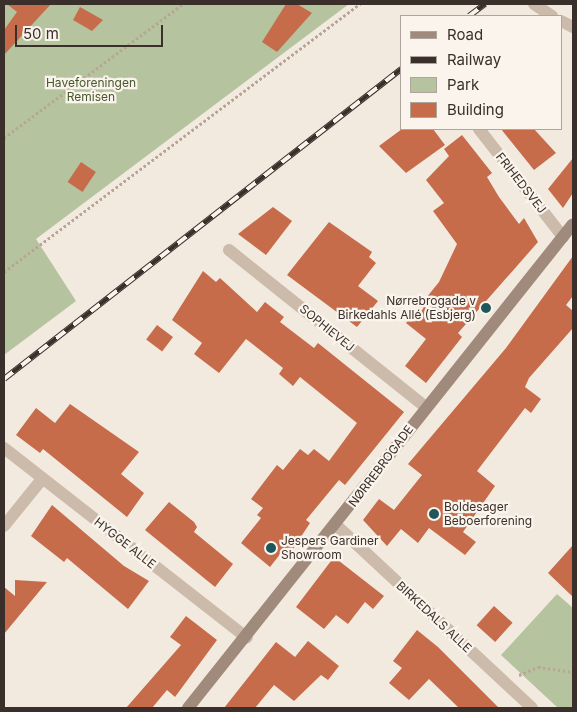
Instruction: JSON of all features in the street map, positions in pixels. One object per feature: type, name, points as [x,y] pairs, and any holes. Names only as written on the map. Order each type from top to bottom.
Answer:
[{"type":"street","points":[[536,6],[550,15]]},
{"type":"street","name":"FRIHEDSVEJ","points":[[481,130],[563,237]]},
{"type":"street","name":"NØRREBROGADE","points":[[188,708],[247,638],[426,406],[573,224]]},
{"type":"street","name":"SOPHIEVEJ","points":[[229,250],[426,406]]},
{"type":"street","name":"HYGGE ALLE","points":[[4,448],[247,638]]},
{"type":"street","points":[[4,526],[42,479]]},
{"type":"street","name":"BIRKEDALS ALLE","points":[[336,525],[532,708]]},
{"type":"path","points":[[4,138],[183,4]]},
{"type":"path","points":[[4,272],[360,4]]},
{"type":"path","points":[[507,685],[538,667],[573,672]]},
{"type":"green space","name":"Haveforeningen Remisen","points":[[4,4],[349,4],[36,239],[76,301],[4,355]]},
{"type":"green space","points":[[557,594],[573,608],[573,708],[558,708],[501,655]]},
{"type":"building","points":[[7,4],[51,4],[4,55],[4,30],[17,12]]},
{"type":"building","points":[[286,4],[297,4],[312,13],[277,52],[262,42]]},
{"type":"building","points":[[80,7],[103,20],[92,31],[73,20]]},
{"type":"building","points":[[401,130],[434,130],[445,145],[406,173],[379,146]]},
{"type":"building","points":[[502,130],[535,130],[556,153],[534,170]]},
{"type":"building","points":[[462,135],[492,173],[487,177],[499,197],[519,224],[524,218],[538,242],[458,333],[462,337],[426,383],[405,366],[426,339],[406,323],[439,282],[457,244],[433,211],[444,203],[426,180],[449,156],[444,149]]},
{"type":"building","points":[[573,158],[573,193],[563,208],[548,189]]},
{"type":"building","points":[[81,162],[96,172],[83,192],[68,182]]},
{"type":"building","points":[[273,207],[292,221],[266,255],[238,234]]},
{"type":"building","points":[[329,222],[372,252],[369,257],[376,263],[358,286],[378,301],[357,327],[287,275]]},
{"type":"building","points":[[573,256],[573,296],[566,305],[573,311],[573,328],[529,378],[525,387],[541,399],[531,413],[525,408],[477,471],[495,486],[463,532],[476,542],[465,555],[429,528],[418,543],[401,529],[387,546],[363,520],[379,499],[394,510],[422,475],[408,464],[506,348]]},
{"type":"building","points":[[203,271],[216,282],[220,278],[257,312],[265,302],[284,317],[280,322],[314,348],[318,343],[404,412],[345,485],[339,480],[306,520],[310,523],[287,558],[281,553],[270,567],[241,543],[261,518],[257,515],[263,508],[251,499],[277,465],[283,470],[300,449],[308,455],[314,449],[329,461],[357,423],[300,377],[293,386],[279,374],[283,368],[246,339],[219,373],[194,354],[202,343],[172,320]]},
{"type":"building","points":[[157,325],[173,337],[162,351],[146,339]]},
{"type":"building","points":[[70,404],[139,452],[121,474],[144,493],[127,517],[43,449],[40,453],[16,435],[36,408],[55,423]]},
{"type":"building","points":[[169,502],[194,522],[197,527],[194,532],[233,564],[215,587],[145,530]]},
{"type":"building","points":[[52,505],[124,566],[149,581],[128,609],[67,558],[64,562],[31,536]]},
{"type":"building","points":[[573,545],[573,597],[548,573]]},
{"type":"building","points":[[334,557],[384,596],[373,609],[365,602],[348,624],[336,615],[324,629],[296,607]]},
{"type":"building","points":[[15,580],[47,582],[4,634],[4,587],[15,596]]},
{"type":"building","points":[[494,606],[513,623],[495,642],[477,625]]},
{"type":"building","points":[[186,616],[217,640],[175,697],[167,690],[152,708],[126,708],[181,645],[170,637]]},
{"type":"building","points":[[417,630],[438,647],[499,708],[459,708],[429,679],[409,700],[389,683],[402,668],[393,661]]},
{"type":"building","points":[[308,641],[339,666],[328,680],[321,675],[294,701],[274,685],[255,708],[224,708],[276,642],[295,657]]},
{"type":"railway","points":[[470,15],[485,4]]},
{"type":"railway","points":[[4,379],[400,70]]},
{"type":"place","name":"Nørrebrogade v Birkedahls Allé (Esbjerg)","points":[[486,308]]},
{"type":"place","name":"Boldesager Beboerforening","points":[[434,514]]},
{"type":"place","name":"Jespers Gardiner Showroom","points":[[271,548]]}]
